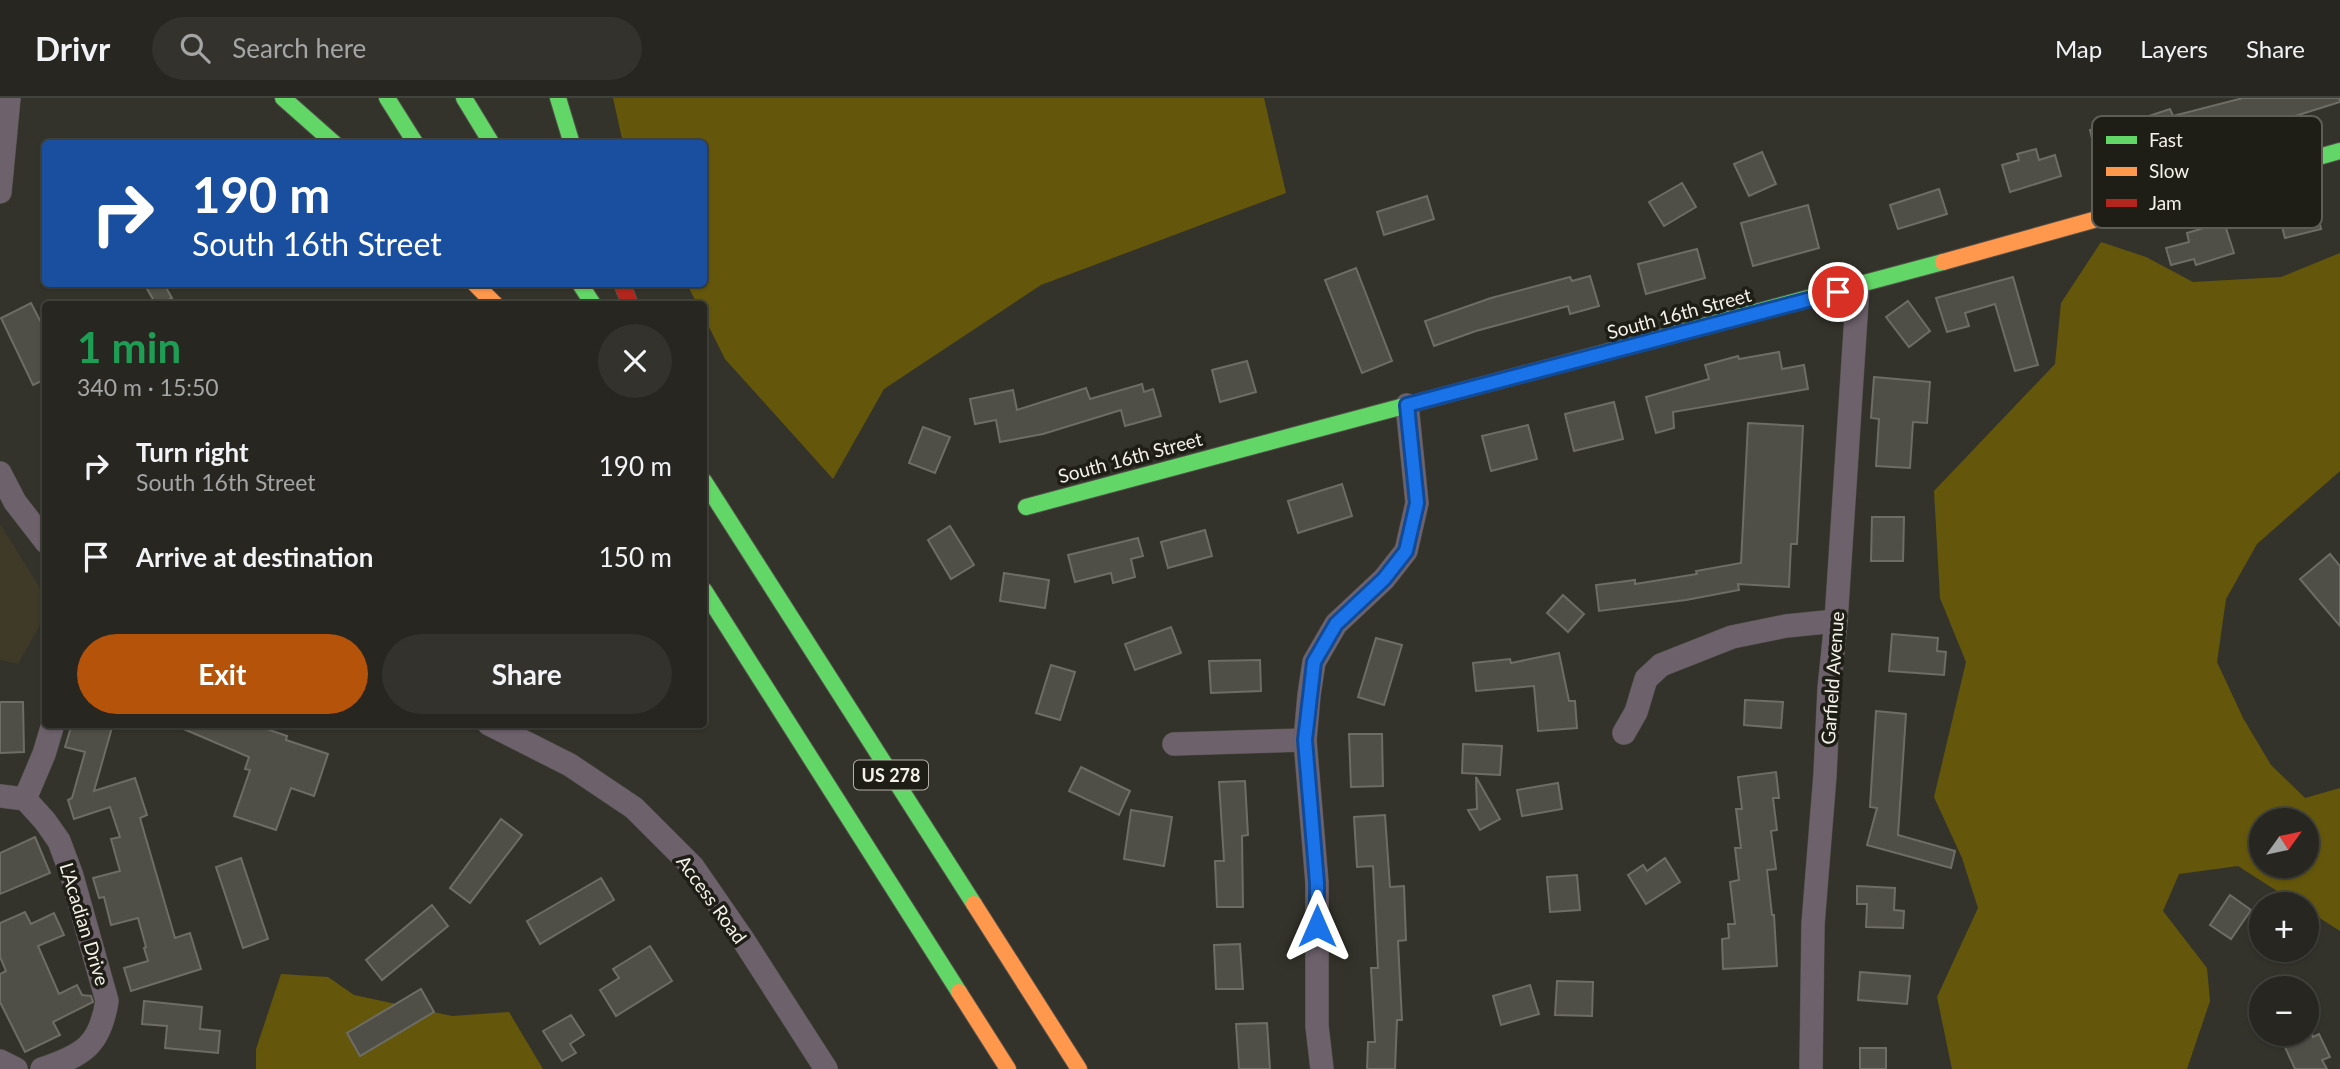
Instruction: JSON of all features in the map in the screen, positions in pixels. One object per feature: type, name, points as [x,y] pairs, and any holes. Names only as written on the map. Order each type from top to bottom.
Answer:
[{"type":"main road","points":[[283,98],[330,140]]},
{"type":"main road","points":[[387,98],[413,140]]},
{"type":"main road","points":[[464,98],[490,140]]},
{"type":"main road","points":[[558,98],[571,140]]},
{"type":"main road","name":"South 16th Street","points":[[2322,156],[2340,151]]},
{"type":"main road","name":"South 16th Street","points":[[1026,506],[1858,286],[2092,220]]},
{"type":"main road","points":[[478,287],[492,301]]},
{"type":"main road","points":[[707,480],[716,502]]},
{"type":"main road","name":"US 278","points":[[707,486],[1079,1069]]},
{"type":"main road","name":"US 278","points":[[707,595],[1009,1069]]},
{"type":"street","points":[[0,192],[9,98]]},
{"type":"street","name":"Garfield Avenue","points":[[1811,1069],[1813,924],[1858,286]]},
{"type":"street","points":[[1322,1069],[1317,1026],[1317,883],[1305,740],[1314,662],[1336,624],[1384,579],[1406,551],[1417,503],[1407,405]]},
{"type":"street","points":[[0,473],[15,502],[42,537]]},
{"type":"street","points":[[1624,733],[1636,712],[1646,679],[1661,665],[1732,637],[1786,626],[1836,621]]},
{"type":"street","points":[[0,796],[25,799],[52,728]]},
{"type":"street","name":"Access Road","points":[[497,728],[570,765],[634,808],[693,867],[826,1069]]},
{"type":"street","points":[[1174,744],[1305,740]]},
{"type":"street","name":"L'Acadian Drive","points":[[25,799],[59,841],[72,877],[107,1001],[104,1021],[96,1038],[81,1052],[42,1069]]},
{"type":"street","points":[[0,1061],[16,1069]]},
{"type":"shaded area","points":[[613,98],[1264,98],[1286,193],[1041,285],[884,389],[833,479],[725,359],[707,323],[707,301],[696,301],[688,287],[707,287],[707,140],[622,140]]},
{"type":"shaded area","points":[[2101,242],[2146,257],[2193,282],[2281,277],[2340,253],[2340,471],[2257,544],[2226,599],[2217,662],[2243,718],[2271,765],[2305,798],[2340,788],[2340,931],[2319,918],[2319,892],[2279,892],[2257,878],[2319,878],[2319,808],[2249,808],[2249,873],[2238,866],[2179,874],[2163,911],[2207,968],[2210,1001],[2187,1069],[1952,1069],[1937,997],[1978,908],[1962,858],[1934,797],[1966,662],[1940,598],[1934,491],[2055,364],[2061,303]]},
{"type":"shaded area","points":[[0,524],[42,591],[42,621],[18,664],[0,660]]},
{"type":"shaded area","points":[[281,974],[328,977],[354,995],[452,1016],[509,1012],[543,1069],[256,1069],[256,1049]]},
{"type":"building","points":[[2243,98],[2339,98],[2340,102],[2295,116],[2173,116]]},
{"type":"building","points":[[2170,109],[2173,116],[2149,116]]},
{"type":"building","points":[[2036,149],[2039,160],[2055,155],[2061,176],[2010,192],[2002,165],[2019,160],[2017,154]]},
{"type":"building","points":[[1762,152],[1776,184],[1749,196],[1734,164]]},
{"type":"building","points":[[1682,183],[1696,207],[1664,226],[1649,202]]},
{"type":"building","points":[[1939,189],[1947,214],[1898,229],[1890,205]]},
{"type":"building","points":[[1427,196],[1434,219],[1384,235],[1377,212]]},
{"type":"building","points":[[1808,205],[1819,248],[1753,266],[1741,223]]},
{"type":"building","points":[[2204,228],[2226,228],[2234,253],[2196,265],[2194,259],[2171,265],[2166,248],[2189,242],[2187,233]]},
{"type":"building","points":[[2282,228],[2321,228],[2321,229],[2285,238]]},
{"type":"building","points":[[1697,249],[1705,278],[1646,294],[1638,264]]},
{"type":"building","points":[[1356,268],[1392,361],[1362,373],[1325,280]]},
{"type":"building","points":[[1590,276],[1599,306],[1570,314],[1568,306],[1476,331],[1434,346],[1425,321],[1491,298],[1570,277],[1572,281]]},
{"type":"building","points":[[2013,277],[2038,365],[2015,371],[1995,304],[1965,313],[1969,326],[1947,332],[1936,298]]},
{"type":"building","points":[[146,287],[166,287],[172,298],[154,301]]},
{"type":"building","points":[[1908,301],[1930,331],[1909,347],[1886,317]]},
{"type":"building","points":[[31,303],[42,324],[42,381],[33,385],[1,318]]},
{"type":"building","points":[[1779,352],[1782,369],[1804,365],[1808,389],[1673,412],[1674,428],[1656,433],[1646,397],[1709,379],[1705,365],[1738,356],[1739,359]]},
{"type":"building","points":[[1247,361],[1256,392],[1220,402],[1212,370]]},
{"type":"building","points":[[1874,377],[1930,382],[1927,423],[1913,422],[1910,468],[1876,466],[1879,419],[1871,418]]},
{"type":"building","points":[[1142,384],[1144,392],[1153,389],[1161,416],[1125,426],[1121,410],[1043,434],[1000,442],[996,420],[975,424],[970,399],[1013,390],[1017,410],[1086,388],[1090,399]]},
{"type":"building","points":[[1614,402],[1623,439],[1574,451],[1565,414]]},
{"type":"building","points":[[1748,423],[1803,426],[1797,544],[1791,544],[1789,587],[1738,584],[1739,590],[1599,611],[1596,585],[1635,580],[1635,584],[1697,574],[1696,571],[1741,563]]},
{"type":"building","points":[[1528,425],[1537,459],[1491,471],[1482,436]]},
{"type":"building","points":[[923,427],[950,437],[935,473],[909,463]]},
{"type":"building","points":[[1342,484],[1352,516],[1298,533],[1288,501]]},
{"type":"building","points":[[1872,517],[1904,517],[1903,561],[1871,561]]},
{"type":"building","points":[[950,526],[974,565],[951,579],[928,540]]},
{"type":"building","points":[[1205,530],[1212,556],[1168,568],[1161,542]]},
{"type":"building","points":[[1138,538],[1143,556],[1131,559],[1135,577],[1113,583],[1111,573],[1075,582],[1068,555]]},
{"type":"building","points":[[2330,554],[2340,566],[2340,626],[2300,579]]},
{"type":"building","points":[[1004,573],[1049,580],[1045,608],[1000,601]]},
{"type":"building","points":[[1563,595],[1584,614],[1568,632],[1547,613]]},
{"type":"building","points":[[1171,627],[1181,653],[1135,670],[1125,644]]},
{"type":"building","points":[[1892,634],[1938,638],[1937,651],[1946,652],[1944,675],[1889,671]]},
{"type":"building","points":[[1376,638],[1402,645],[1384,705],[1358,697]]},
{"type":"building","points":[[1559,653],[1569,701],[1575,701],[1577,728],[1538,731],[1534,686],[1476,691],[1473,663],[1510,659],[1511,663]]},
{"type":"building","points":[[1260,660],[1261,691],[1211,693],[1209,661]]},
{"type":"building","points":[[1051,665],[1075,672],[1060,720],[1036,713]]},
{"type":"building","points":[[1745,700],[1783,702],[1781,728],[1744,725]]},
{"type":"building","points":[[0,702],[23,702],[24,752],[0,753]]},
{"type":"building","points":[[1876,711],[1906,714],[1898,835],[1955,851],[1951,868],[1867,845],[1877,808],[1870,807]]},
{"type":"building","points":[[71,728],[112,728],[94,791],[135,778],[147,815],[140,818],[175,938],[190,933],[201,969],[131,991],[124,968],[148,961],[138,918],[111,925],[104,897],[99,898],[93,878],[120,871],[111,839],[120,837],[110,807],[74,819],[68,800],[72,798],[85,752],[65,747]]},
{"type":"building","points":[[181,728],[264,728],[287,736],[286,740],[328,754],[314,796],[291,788],[276,830],[234,816],[250,770],[245,769],[249,757]]},
{"type":"building","points":[[1349,734],[1382,734],[1383,786],[1351,787]]},
{"type":"building","points":[[1463,744],[1502,746],[1500,775],[1462,773]]},
{"type":"building","points":[[1081,767],[1130,791],[1119,815],[1069,791]]},
{"type":"building","points":[[1776,772],[1779,798],[1773,798],[1777,830],[1771,831],[1776,869],[1767,870],[1774,915],[1777,966],[1723,969],[1722,939],[1729,938],[1728,924],[1735,924],[1730,882],[1739,880],[1735,848],[1741,848],[1736,809],[1742,809],[1738,777]]},
{"type":"building","points":[[1476,777],[1500,819],[1480,830],[1468,810],[1477,809]]},
{"type":"building","points":[[1245,781],[1248,835],[1242,836],[1243,907],[1217,907],[1215,861],[1224,861],[1219,782]]},
{"type":"building","points":[[1558,783],[1562,809],[1522,816],[1517,790]]},
{"type":"building","points":[[1131,810],[1172,817],[1164,866],[1124,859]]},
{"type":"building","points":[[1385,815],[1390,887],[1404,886],[1406,940],[1398,941],[1402,1020],[1397,1020],[1395,1069],[1367,1069],[1368,1042],[1375,1042],[1371,968],[1378,968],[1373,866],[1357,867],[1354,817]]},
{"type":"building","points":[[501,819],[522,835],[470,903],[450,888]]},
{"type":"building","points":[[35,837],[50,873],[0,894],[0,853]]},
{"type":"building","points":[[241,858],[268,939],[243,948],[216,867]]},
{"type":"building","points":[[1665,858],[1680,882],[1646,904],[1628,875],[1643,865],[1647,871]]},
{"type":"building","points":[[1577,875],[1580,910],[1550,912],[1547,877]]},
{"type":"building","points":[[601,878],[614,900],[540,944],[527,921]]},
{"type":"building","points":[[1857,886],[1895,888],[1894,910],[1904,911],[1903,928],[1866,927],[1867,904],[1857,904]]},
{"type":"building","points":[[2230,895],[2249,909],[2249,913],[2231,939],[2210,925]]},
{"type":"building","points":[[432,905],[448,926],[382,980],[366,960]]},
{"type":"building","points":[[25,912],[31,924],[54,913],[64,935],[38,946],[59,994],[77,985],[82,995],[91,996],[93,1002],[53,1022],[60,1035],[25,1052],[0,1002],[0,974],[6,971],[0,957],[0,923]]},
{"type":"building","points":[[1240,944],[1243,989],[1216,989],[1214,945]]},
{"type":"building","points":[[650,946],[672,981],[616,1016],[600,990],[619,978],[613,969]]},
{"type":"building","points":[[1860,972],[1910,976],[1907,1004],[1858,1000]]},
{"type":"building","points":[[1557,981],[1593,982],[1592,1016],[1555,1015]]},
{"type":"building","points":[[1530,985],[1539,1014],[1501,1025],[1493,996]]},
{"type":"building","points":[[421,989],[434,1012],[360,1056],[347,1033]]},
{"type":"building","points":[[144,1001],[202,1007],[200,1029],[220,1031],[218,1053],[165,1048],[167,1026],[142,1024]]},
{"type":"building","points":[[571,1015],[584,1035],[570,1044],[576,1053],[562,1061],[543,1031]]},
{"type":"building","points":[[1267,1023],[1270,1069],[1239,1069],[1236,1024]]},
{"type":"building","points":[[2319,1034],[2330,1057],[2322,1060],[2327,1069],[2295,1069],[2284,1046],[2319,1046]]},
{"type":"building","points":[[1860,1048],[1886,1048],[1886,1069],[1860,1069]]},
{"type":"traffic: fast","points":[[283,98],[330,140]]},
{"type":"traffic: fast","points":[[387,98],[413,140]]},
{"type":"traffic: fast","points":[[464,98],[490,140]]},
{"type":"traffic: fast","points":[[558,98],[571,140]]},
{"type":"traffic: fast","points":[[2322,156],[2340,151]]},
{"type":"traffic: fast","points":[[1026,507],[1943,262]]},
{"type":"traffic: fast","points":[[582,287],[591,301]]},
{"type":"traffic: fast","points":[[707,486],[974,904]]},
{"type":"traffic: fast","points":[[707,595],[959,992]]},
{"type":"traffic: slow","points":[[1943,262],[2092,220]]},
{"type":"traffic: slow","points":[[478,287],[492,301]]},
{"type":"traffic: slow","points":[[974,904],[1079,1069]]},
{"type":"traffic: slow","points":[[959,992],[1008,1069]]},
{"type":"traffic: jam","points":[[623,287],[629,301]]},
{"type":"route","points":[[1317,926],[1317,883],[1305,740],[1314,662],[1336,624],[1384,579],[1406,551],[1417,503],[1407,405],[1838,292]]}]
